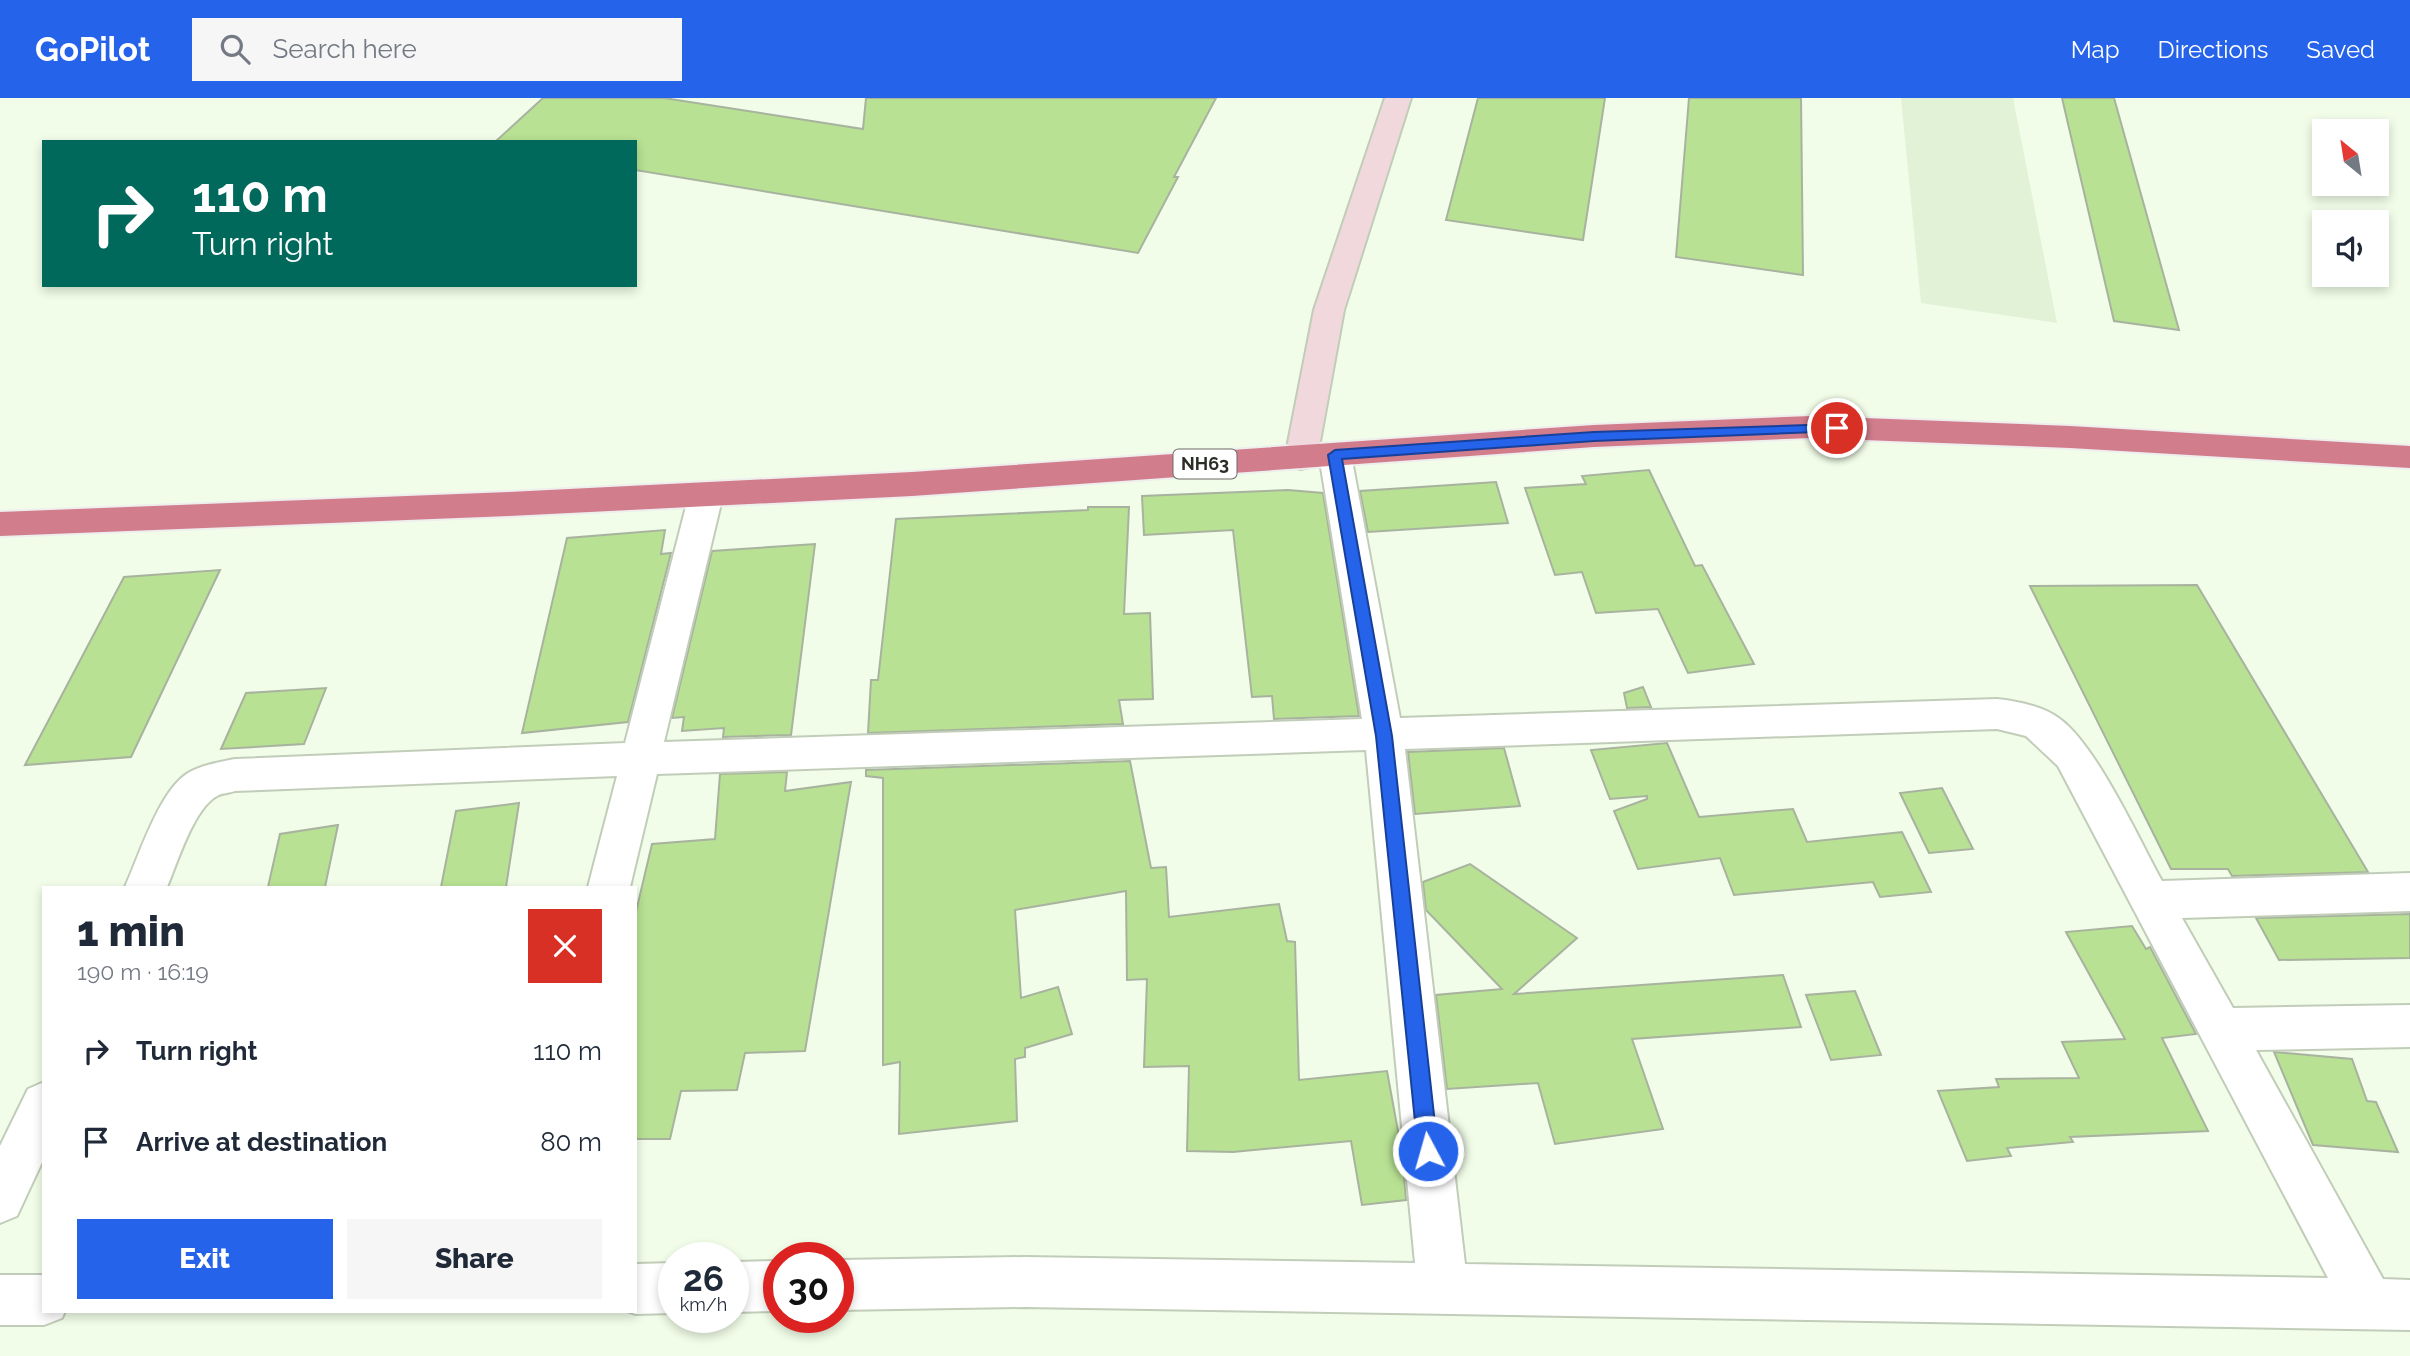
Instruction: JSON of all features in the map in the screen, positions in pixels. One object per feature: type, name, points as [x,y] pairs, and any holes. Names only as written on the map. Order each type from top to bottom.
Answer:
[{"type":"highway","name":"NH63","points":[[0,524],[912,484],[1594,436],[1811,427],[2070,437],[2410,457]]},
{"type":"main road","points":[[1318,456],[1329,310],[1398,98]]},
{"type":"street","points":[[1318,456],[1384,736],[1443,1289]]},
{"type":"street","points":[[609,886],[706,495]]},
{"type":"street","points":[[146,886],[187,799],[199,787],[215,779],[235,775],[641,757],[1384,736],[1997,714],[2026,718],[2049,730],[2072,755],[2220,1030],[2389,1304]]},
{"type":"street","points":[[2151,900],[2410,892]]},
{"type":"street","points":[[2220,1030],[2410,1026]]},
{"type":"street","points":[[0,1199],[42,1109]]},
{"type":"street","points":[[854,1285],[1024,1282],[2389,1304]]},
{"type":"street","points":[[637,1289],[658,1288]]},
{"type":"street","points":[[0,1300],[42,1300]]},
{"type":"shaded area","points":[[1901,98],[2013,98],[2057,323],[1921,303]]},
{"type":"building","points":[[543,98],[664,98],[863,129],[866,98],[1216,98],[1138,253],[637,170],[637,140],[497,140]]},
{"type":"building","points":[[1478,98],[1605,98],[1583,240],[1446,220]]},
{"type":"building","points":[[1689,98],[1801,98],[1803,275],[1676,257]]},
{"type":"building","points":[[2062,98],[2114,98],[2179,330],[2114,321]]},
{"type":"building","points":[[1649,470],[1695,566],[1702,565],[1754,664],[1688,673],[1658,609],[1596,613],[1582,572],[1555,575],[1525,488],[1586,484],[1582,476]]},
{"type":"building","points":[[1496,482],[1508,523],[1368,532],[1360,491]]},
{"type":"building","points":[[1288,490],[1323,493],[1359,716],[1274,719],[1272,696],[1252,697],[1233,530],[1144,535],[1142,496]]},
{"type":"building","points":[[1088,507],[1129,507],[1124,614],[1150,613],[1153,699],[1119,700],[1123,724],[868,733],[871,680],[878,680],[896,519],[1088,510]]},
{"type":"building","points":[[665,530],[661,554],[671,553],[628,722],[522,733],[567,538]]},
{"type":"building","points":[[815,544],[791,735],[723,737],[724,728],[682,731],[684,717],[672,718],[712,551]]},
{"type":"building","points":[[220,570],[131,757],[25,765],[124,577]]},
{"type":"building","points":[[2197,585],[2368,872],[2232,876],[2228,869],[2171,869],[2030,586]]},
{"type":"building","points":[[1643,687],[1651,707],[1627,708],[1624,693]]},
{"type":"building","points":[[326,688],[304,744],[221,749],[246,693]]},
{"type":"building","points":[[1667,743],[1699,817],[1793,809],[1807,842],[1902,832],[1931,892],[1880,897],[1873,882],[1734,895],[1720,858],[1638,869],[1614,811],[1647,799],[1647,796],[1610,799],[1591,750]]},
{"type":"building","points":[[1504,748],[1520,806],[1415,814],[1408,752]]},
{"type":"building","points":[[1130,761],[1151,868],[1166,867],[1169,917],[1279,904],[1287,941],[1295,942],[1299,1080],[1387,1071],[1402,1153],[1406,1200],[1362,1205],[1351,1141],[1233,1152],[1187,1151],[1189,1066],[1144,1067],[1147,979],[1127,980],[1126,891],[1015,910],[1021,998],[1058,987],[1072,1034],[1025,1048],[1025,1057],[1015,1059],[1017,1121],[899,1134],[900,1062],[883,1065],[883,778],[866,776],[866,770]]},
{"type":"building","points":[[787,772],[785,791],[851,782],[805,1051],[745,1053],[737,1090],[681,1091],[670,1139],[637,1139],[637,908],[652,844],[715,839],[720,774]]},
{"type":"building","points":[[1942,788],[1973,849],[1929,853],[1900,793]]},
{"type":"building","points":[[519,803],[506,886],[441,886],[456,811]]},
{"type":"building","points":[[338,825],[325,886],[268,886],[280,834]]},
{"type":"building","points":[[1470,864],[1577,938],[1514,994],[1783,975],[1801,1027],[1632,1039],[1663,1129],[1555,1144],[1538,1083],[1447,1089],[1436,995],[1502,989],[1426,910],[1423,882]]},
{"type":"building","points":[[2410,914],[2410,958],[2279,960],[2256,918]]},
{"type":"building","points":[[2132,926],[2146,949],[2150,947],[2196,1034],[2162,1038],[2208,1131],[2070,1137],[2073,1142],[2007,1148],[2011,1156],[1967,1161],[1938,1091],[1999,1087],[1996,1079],[2079,1078],[2062,1042],[2125,1039],[2066,932]]},
{"type":"building","points":[[1855,991],[1881,1055],[1831,1060],[1806,995]]},
{"type":"building","points":[[2274,1052],[2352,1059],[2367,1101],[2376,1102],[2398,1152],[2313,1145]]},
{"type":"route","points":[[1428,1151],[1384,736],[1335,455],[1594,436],[1837,428]]}]
